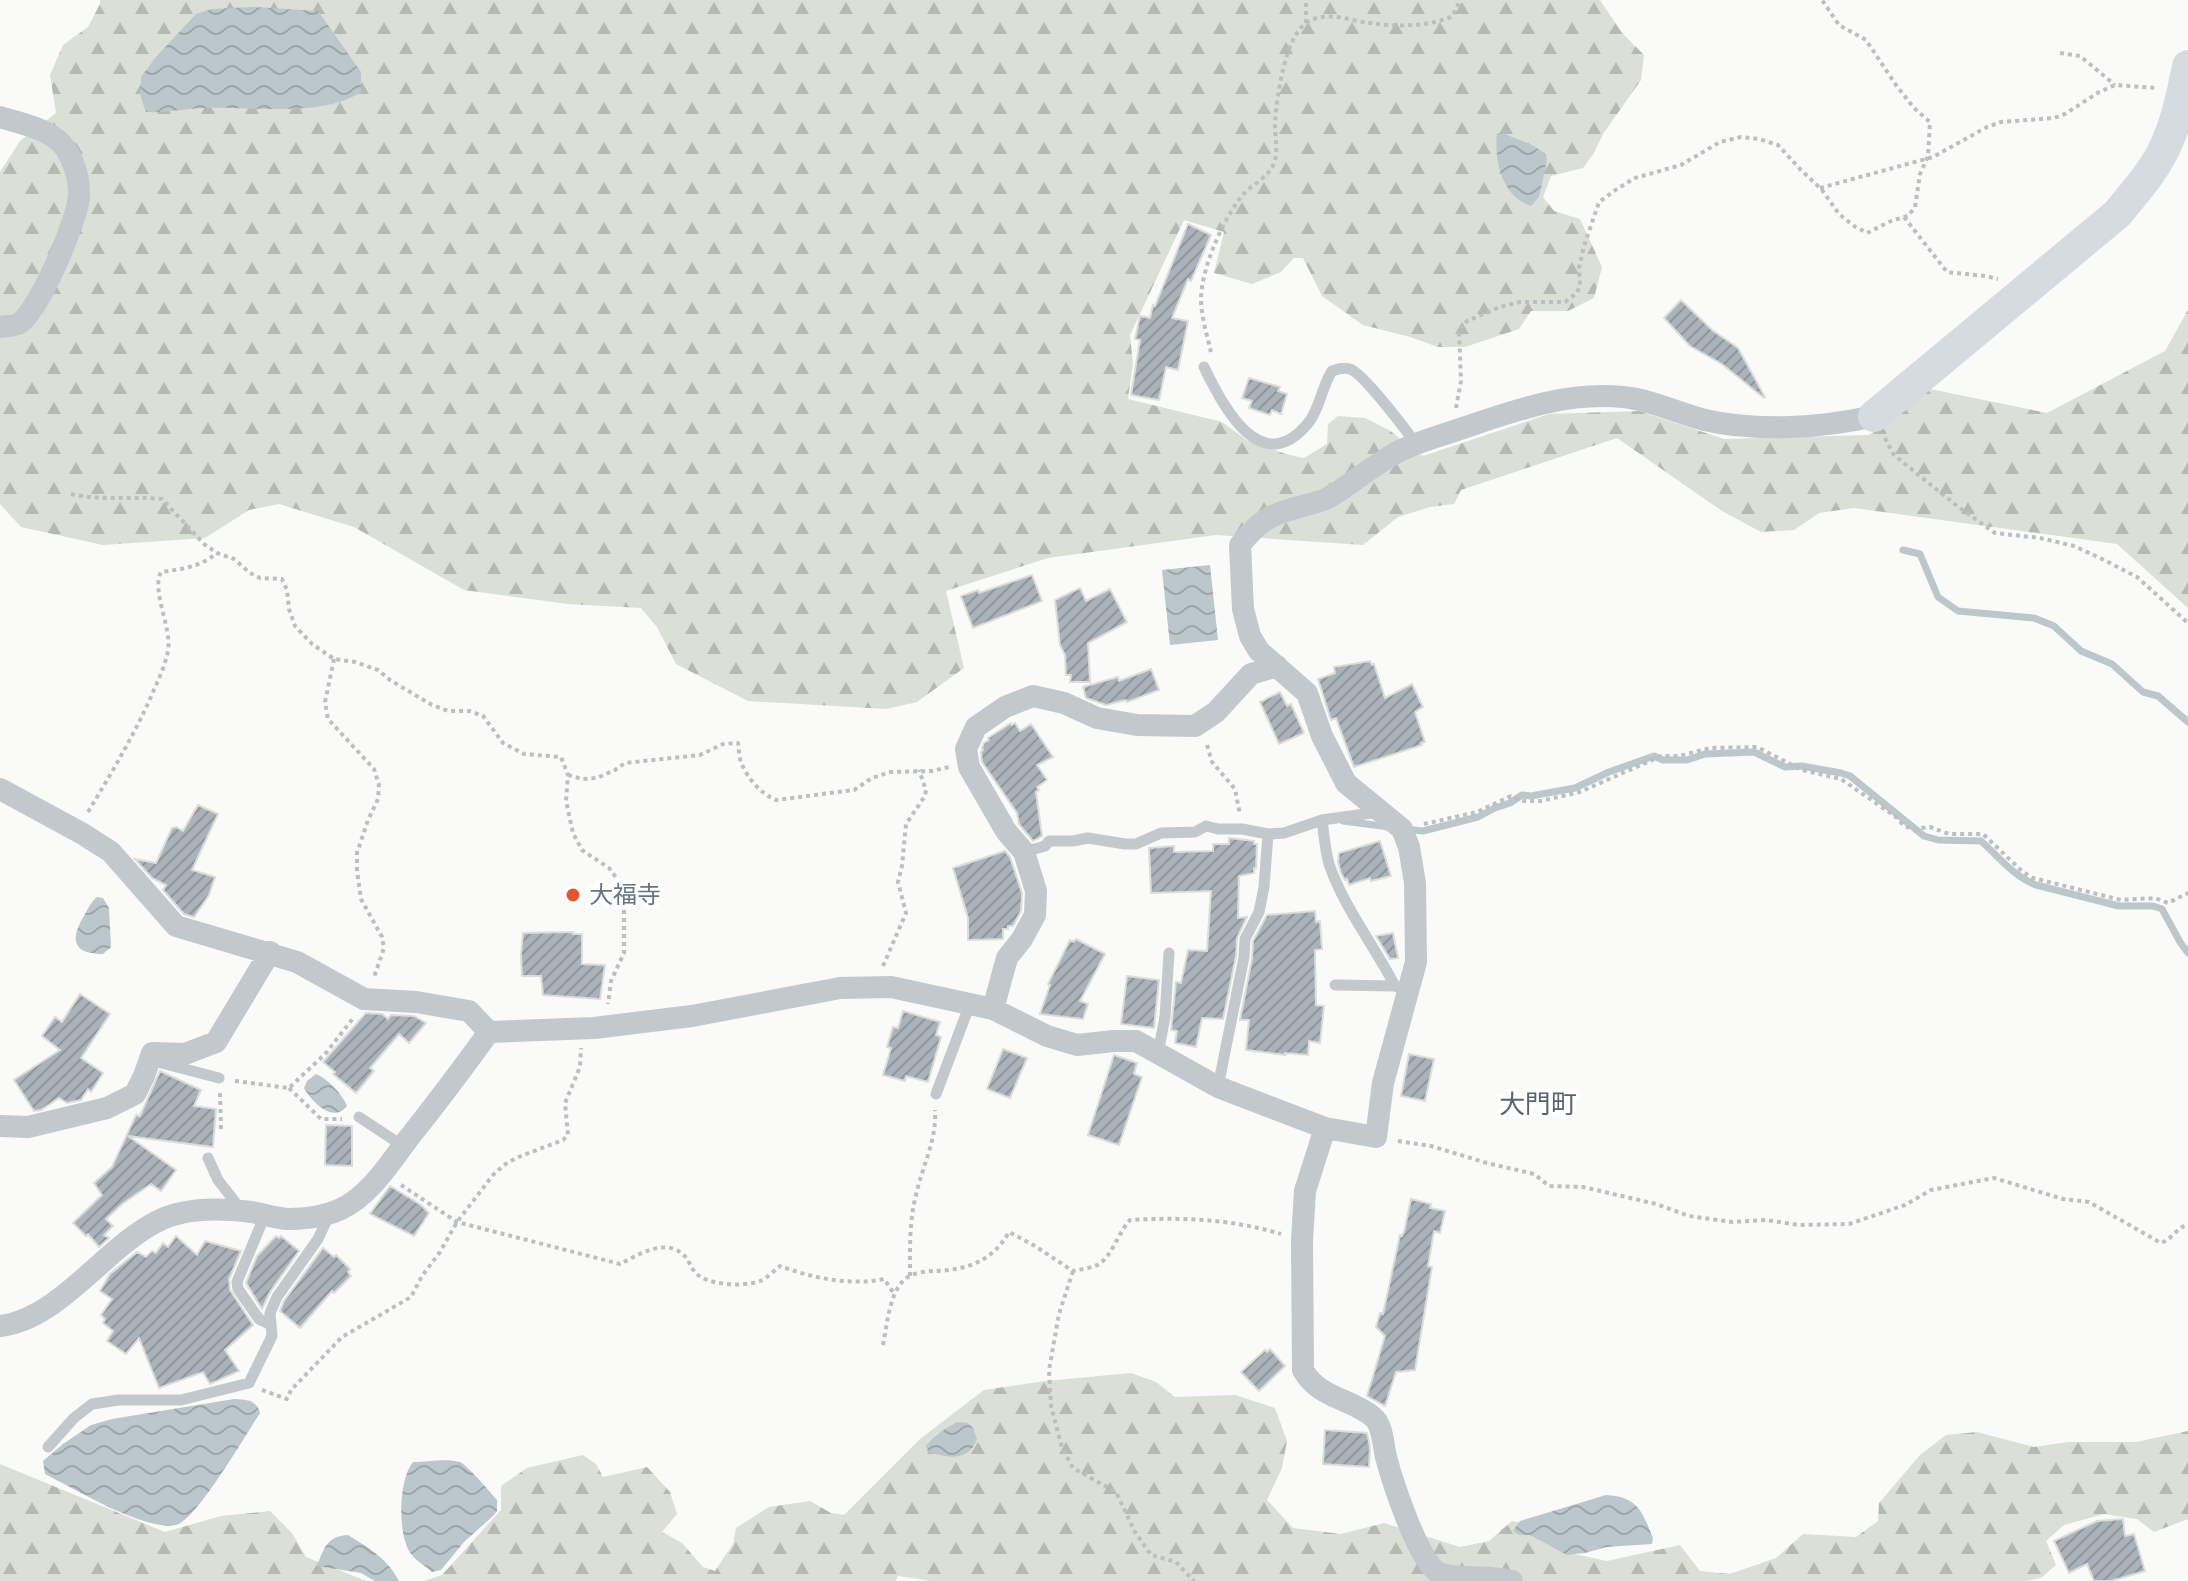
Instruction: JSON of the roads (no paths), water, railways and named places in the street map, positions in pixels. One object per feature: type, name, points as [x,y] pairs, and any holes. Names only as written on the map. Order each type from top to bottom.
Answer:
[{"type":"street","points":[[0,789],[111,852],[176,926],[297,962],[364,999],[416,1002],[469,1011],[489,1032],[600,1027],[692,1016],[840,988],[891,987],[993,1009],[1047,1036],[1077,1045],[1136,1041],[1218,1087],[1325,1128],[1376,1137],[1402,988],[1416,962],[1415,883],[1409,847],[1402,829],[1346,783],[1322,736],[1307,693],[1259,651],[1250,636],[1243,609],[1240,545],[1254,526],[1277,513],[1325,500],[1396,453],[1518,410],[1559,399],[1621,397],[1743,428],[1874,416],[2117,214],[2147,178],[2168,142],[2186,78]]},
{"type":"street","points":[[0,117],[47,133],[64,147],[78,172],[79,197],[73,226],[37,303],[20,324],[0,327]]},
{"type":"street","points":[[993,1009],[1007,958],[1035,915],[1036,891],[1024,852],[1006,831],[969,767],[966,749],[976,727],[1005,707],[1033,696],[1064,703],[1097,718],[1137,725],[1195,726],[1216,712],[1251,674],[1277,666]]},
{"type":"street","points":[[0,1126],[28,1127],[107,1108],[135,1094],[152,1053],[185,1054],[216,1042],[270,952]]},
{"type":"street","points":[[0,1326],[11,1325],[46,1308],[113,1252],[156,1222],[190,1210],[243,1212],[285,1219],[316,1218],[343,1208],[382,1173],[489,1032]]},
{"type":"street","points":[[1325,1128],[1305,1191],[1303,1370],[1311,1384],[1375,1418],[1411,1528],[1422,1554],[1436,1572],[1512,1581]]},
{"type":"lane","points":[[1204,367],[1218,396],[1236,421],[1250,435],[1272,445],[1285,442],[1311,420],[1326,381],[1332,371],[1341,368],[1353,370],[1391,412],[1427,441]]},
{"type":"lane","points":[[1024,852],[1045,846],[1049,841],[1088,838],[1136,844],[1161,833],[1195,832],[1206,826],[1268,834],[1284,833],[1322,820],[1380,812]]},
{"type":"lane","points":[[1322,820],[1329,863],[1358,925],[1402,988]]},
{"type":"lane","points":[[1218,1087],[1245,939],[1259,912],[1264,887],[1268,834]]},
{"type":"lane","points":[[1158,1053],[1165,1017],[1169,953]]},
{"type":"lane","points":[[1335,985],[1402,988]]},
{"type":"lane","points":[[936,1094],[970,1004]]},
{"type":"lane","points":[[150,1060],[219,1078]]},
{"type":"lane","points":[[359,1117],[403,1146]]},
{"type":"lane","points":[[208,1158],[218,1180],[243,1212]]},
{"type":"lane","points":[[48,1447],[74,1418],[92,1404],[119,1400],[181,1400],[249,1383],[272,1336],[270,1313],[277,1297],[318,1239],[330,1213]]},
{"type":"lane","points":[[265,1215],[237,1282],[238,1289],[259,1319],[271,1325]]},
{"type":"water","points":[[252,7],[318,11],[361,72],[361,92],[345,100],[306,108],[202,108],[146,112],[140,95],[141,77],[196,14],[212,9]]},
{"type":"water","points":[[1502,133],[1546,154],[1539,197],[1531,206],[1513,195],[1502,176],[1496,144],[1497,134]]},
{"type":"water","points":[[1210,565],[1218,640],[1170,645],[1162,570]]},
{"type":"water","points":[[97,897],[103,898],[109,908],[111,947],[103,954],[84,951],[76,943],[80,922]]},
{"type":"water","points":[[316,1074],[330,1083],[342,1097],[347,1106],[341,1111],[336,1113],[323,1109],[308,1094],[304,1088]]},
{"type":"water","points":[[234,1399],[253,1403],[260,1413],[196,1509],[176,1525],[147,1522],[129,1516],[45,1474],[43,1461],[91,1425]]},
{"type":"water","points":[[959,1422],[968,1423],[977,1439],[969,1452],[950,1457],[928,1452],[926,1446],[933,1438]]},
{"type":"water","points":[[413,1462],[460,1462],[497,1500],[497,1511],[493,1516],[464,1542],[441,1570],[432,1572],[412,1555],[404,1536],[402,1495]]},
{"type":"water","points":[[1606,1495],[1625,1499],[1637,1507],[1646,1520],[1653,1538],[1652,1544],[1606,1547],[1567,1555],[1530,1535],[1519,1535],[1513,1531],[1520,1521]]},
{"type":"water","points":[[348,1535],[384,1560],[399,1581],[375,1581],[361,1573],[317,1566],[331,1541]]},
{"type":"waterway","points":[[1903,550],[1920,554],[1938,597],[1958,611],[2034,618],[2054,626],[2081,651],[2112,664],[2143,692],[2158,696],[2188,722]]},
{"type":"waterway","points":[[1406,829],[1423,831],[1478,817],[1522,795],[1575,788],[1654,756],[1663,760],[1687,760],[1705,754],[1754,752],[1785,767],[1802,766],[1850,776],[1924,836],[1938,840],[1981,841],[2013,871],[2036,885],[2119,906],[2162,909],[2188,953]]},
{"type":"waterway","points":[[1343,821],[1390,827]]},
{"type":"place","name":"大福寺","points":[[573,895]]},
{"type":"district","name":"大門町","points":[[1538,1104]]}]
